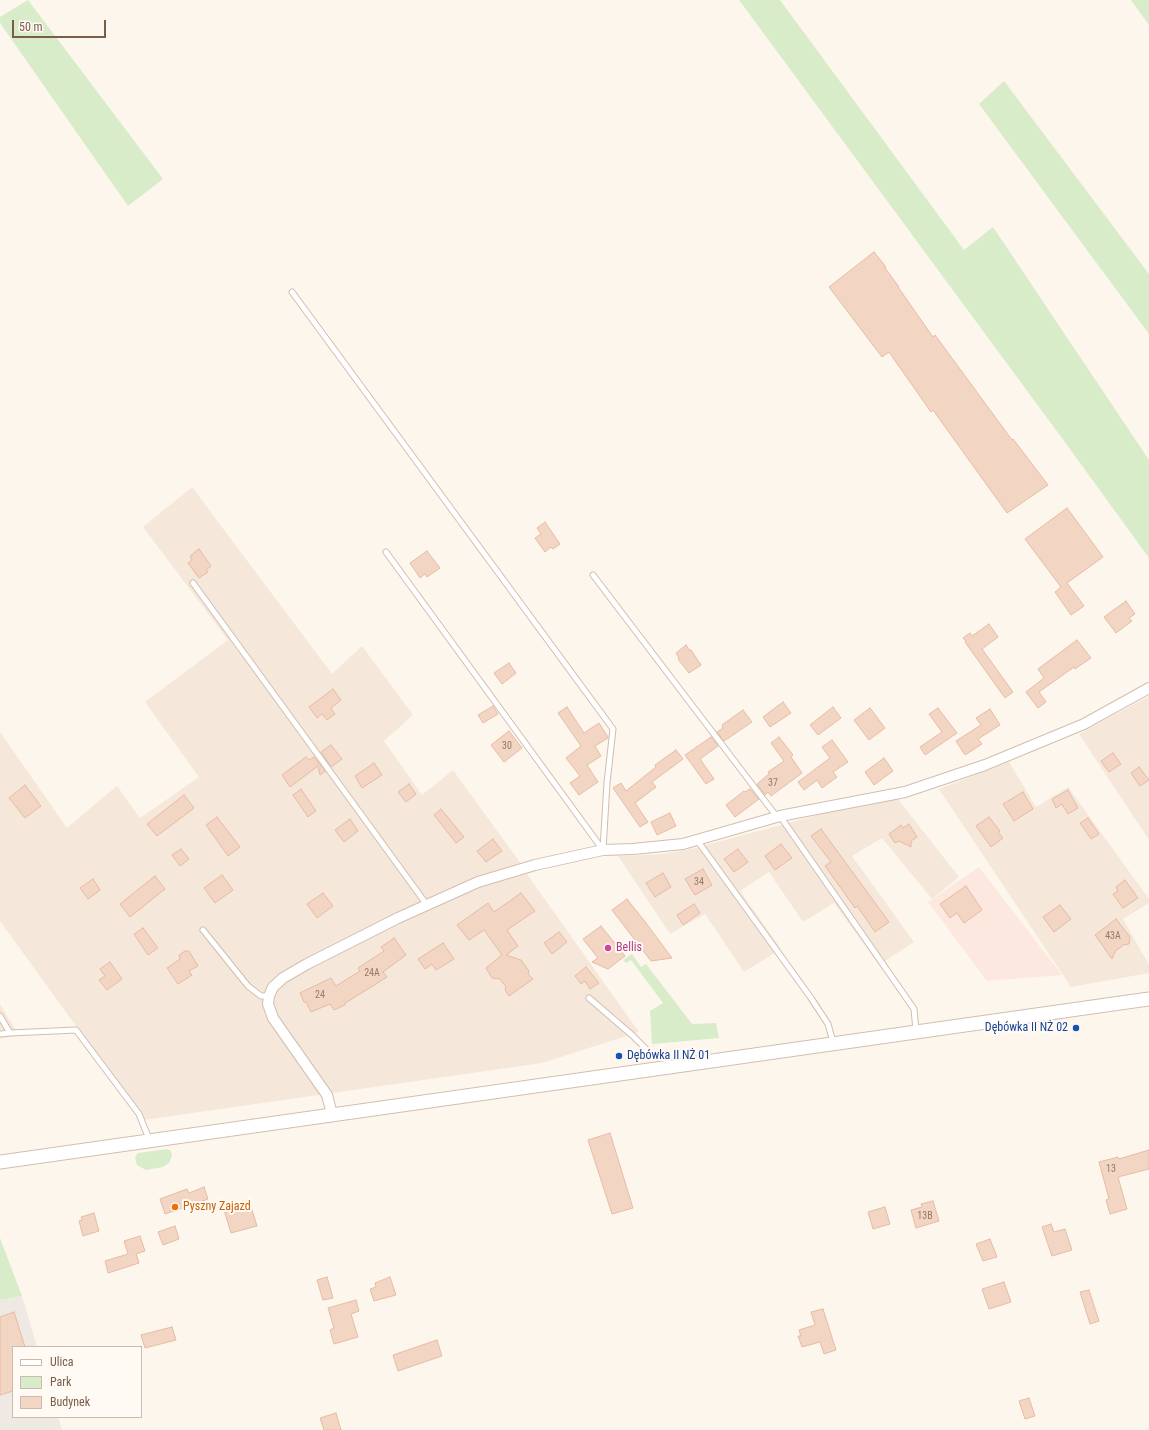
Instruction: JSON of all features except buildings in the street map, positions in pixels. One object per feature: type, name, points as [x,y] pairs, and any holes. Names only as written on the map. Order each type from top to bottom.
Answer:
[{"type":"street","points":[[332,1114],[327,1095],[273,1018],[268,1004],[269,996],[273,987],[283,978],[353,940],[478,882],[535,865],[603,850],[633,849],[683,844],[778,817],[904,792],[985,765],[1084,724],[1149,688]]},
{"type":"street","points":[[0,1162],[1149,999]]},
{"type":"lane","points":[[292,292],[614,729],[607,783],[603,850]]},
{"type":"lane","points":[[386,552],[603,850]]},
{"type":"lane","points":[[593,575],[778,817],[914,1009],[916,1032]]},
{"type":"lane","points":[[193,583],[427,905]]},
{"type":"lane","points":[[697,840],[811,998],[828,1024],[834,1043]]},
{"type":"lane","points":[[203,930],[248,986],[261,996],[269,996]]},
{"type":"lane","points":[[589,998],[632,1035],[648,1051]]},
{"type":"lane","points":[[0,1016],[10,1033]]},
{"type":"lane","points":[[0,1034],[76,1030],[139,1114],[150,1140]]},
{"type":"shaded area","points":[[192,487],[332,674],[362,646],[413,715],[384,741],[422,795],[453,770],[639,1032],[542,1063],[144,1120],[0,921],[0,732],[67,828],[117,786],[140,818],[199,777],[145,702],[228,640],[143,527]]},
{"type":"shaded area","points":[[1149,696],[1149,840],[1079,734]]},
{"type":"shaded area","points":[[1009,762],[1036,807],[1068,787],[1149,899],[1149,903],[1123,919],[1149,965],[1149,973],[1071,987],[939,789]]},
{"type":"shaded area","points":[[898,799],[959,877],[932,899],[882,838],[852,856],[914,942],[879,965],[834,903],[803,922],[769,872],[740,891],[781,949],[744,972],[705,914],[670,934],[618,856],[664,854],[695,848],[859,804]]},
{"type":"shaded area","points":[[979,867],[1062,975],[987,981],[928,902]]},
{"type":"shaded area","points":[[0,1004],[14,1027],[16,1036],[0,1039]]},
{"type":"shaded area","points":[[22,1296],[37,1346],[12,1346],[12,1418],[58,1418],[62,1430],[0,1430],[0,1300]]},
{"type":"green space","points":[[28,0],[163,179],[128,206],[0,23],[0,17]]},
{"type":"green space","points":[[739,0],[780,0],[964,250],[993,227],[1149,460],[1149,558],[1067,445]]},
{"type":"green space","points":[[1131,0],[1149,0],[1149,25]]},
{"type":"green space","points":[[1004,81],[1149,274],[1149,334],[979,104]]},
{"type":"green space","points":[[632,954],[641,967],[646,964],[692,1024],[716,1023],[719,1038],[652,1044],[650,1011],[663,1003],[631,960],[626,963],[623,960]]},
{"type":"green space","points":[[167,1149],[171,1151],[172,1156],[169,1163],[163,1167],[146,1170],[137,1165],[135,1157],[138,1153]]},
{"type":"green space","points":[[0,1238],[22,1296],[0,1300]]},
{"type":"place","name":"Bellis","points":[[608,948]]},
{"type":"place","name":"Dębówka II NŻ 02","points":[[1076,1028]]},
{"type":"place","name":"Dębówka II NŻ 01","points":[[619,1056]]},
{"type":"place","name":"Pyszny Zajazd","points":[[175,1207]]}]
